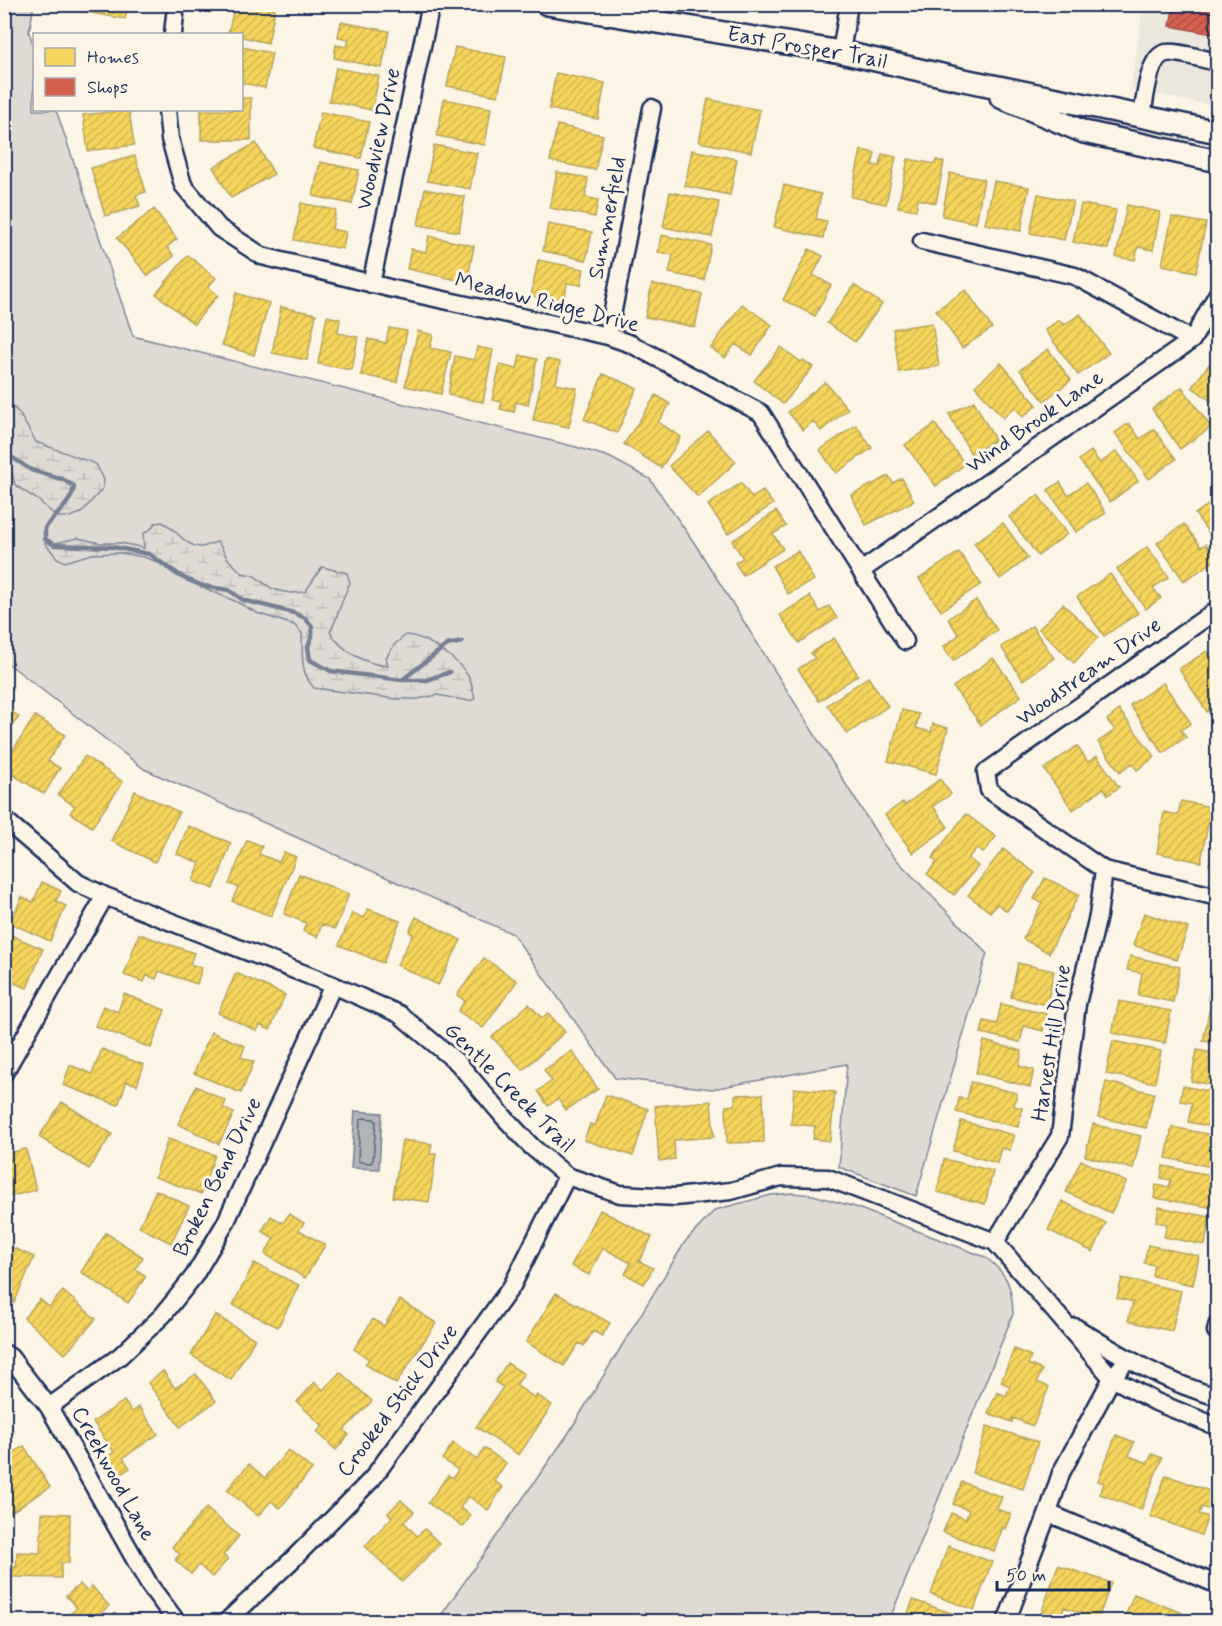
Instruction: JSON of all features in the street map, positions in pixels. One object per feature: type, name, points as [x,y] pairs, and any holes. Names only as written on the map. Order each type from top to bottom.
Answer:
[{"type":"main road","name":"East Prosper Trail","points":[[547,4],[842,52],[959,79],[1218,132]]},
{"type":"main road","name":"East Prosper Trail","points":[[959,79],[1084,132],[1218,162]]},
{"type":"street","name":"Woodview Drive","points":[[371,284],[431,4]]},
{"type":"street","points":[[842,52],[849,4]]},
{"type":"street","points":[[172,33],[175,15]]},
{"type":"street","points":[[1142,116],[1152,66],[1164,53],[1218,63]]},
{"type":"street","name":"Summerfield","points":[[608,336],[652,108]]},
{"type":"street","name":"Meadow Ridge Drive","points":[[167,111],[170,138],[183,185],[219,228],[262,256],[371,284],[608,336],[631,344],[761,413],[905,641]]},
{"type":"street","points":[[922,241],[1075,276],[1192,340]]},
{"type":"street","name":"Wind Brook Lane","points":[[861,571],[1192,340],[1218,293]]},
{"type":"street","name":"Woodstream Drive","points":[[1104,870],[989,790],[986,772],[1218,609]]},
{"type":"street","name":"Gentle Creek Trail","points":[[4,819],[78,883],[105,896],[333,985],[399,1014],[458,1063],[532,1147],[567,1176],[620,1194],[675,1197],[730,1191],[781,1177],[828,1178],[995,1242],[1112,1378],[1156,1402],[1218,1427]]},
{"type":"street","points":[[1104,870],[1218,897]]},
{"type":"street","name":"Harvest Hill Drive","points":[[995,1242],[1060,1136],[1077,1004],[1098,916],[1104,870]]},
{"type":"street","points":[[4,1073],[105,896]]},
{"type":"street","name":"Broken Bend Drive","points":[[50,1407],[120,1356],[163,1315],[194,1276],[225,1224],[333,985]]},
{"type":"street","name":"Crooked Stick Drive","points":[[226,1622],[291,1561],[372,1479],[512,1286],[567,1176]]},
{"type":"street","name":"Gentle Creek Trail","points":[[1059,1317],[1127,1359],[1184,1386],[1218,1397]]},
{"type":"street","name":"Creekwood Lane","points":[[4,1353],[10,1357],[50,1407],[150,1586],[177,1622]]},
{"type":"street","points":[[1006,1622],[1061,1473],[1112,1378],[1127,1359]]},
{"type":"street","points":[[1048,1513],[1218,1585]]},
{"type":"shaded area","points":[[1143,5],[1217,5],[1217,107],[1131,89]]},
{"type":"green space","points":[[4,5],[34,5],[29,32],[33,45],[33,111],[56,111],[133,336],[576,447],[609,457],[650,479],[697,547],[884,845],[987,953],[916,1196],[839,1167],[847,1064],[712,1089],[615,1078],[513,934],[144,769],[5,661]]},
{"type":"green space","points":[[5,399],[19,413],[36,442],[96,464],[104,480],[103,488],[81,513],[70,517],[57,517],[38,500],[15,485],[12,472],[5,461]]},
{"type":"green space","points":[[162,522],[193,546],[202,547],[218,542],[228,559],[242,573],[253,575],[271,588],[280,591],[305,592],[322,567],[347,573],[350,583],[330,632],[341,645],[363,660],[388,666],[386,658],[395,644],[406,635],[423,639],[441,649],[463,669],[468,676],[475,699],[469,701],[437,695],[418,699],[397,699],[314,688],[304,669],[302,633],[294,625],[257,613],[178,577],[157,562],[144,557],[120,553],[92,554],[65,562],[57,558],[45,543],[46,537],[56,543],[78,538],[144,548],[143,534],[155,523]]},
{"type":"green space","points":[[792,1193],[813,1195],[855,1207],[985,1257],[1004,1275],[1010,1288],[1013,1314],[889,1621],[437,1621],[568,1434],[685,1242],[715,1210],[771,1195]]},
{"type":"water","points":[[355,1111],[382,1113],[379,1169],[351,1168]]},
{"type":"building: Homes","points":[[80,4],[128,4],[125,19],[79,11]]},
{"type":"building: Homes","points":[[235,4],[252,4],[275,9],[268,43],[243,37],[243,33],[228,33]]},
{"type":"building: Homes","points":[[341,22],[389,31],[382,68],[334,58],[336,45],[347,47],[349,39],[338,37]]},
{"type":"building: Homes","points":[[243,47],[272,53],[265,88],[243,83]]},
{"type":"building: Homes","points":[[455,47],[506,57],[498,96],[447,86]]},
{"type":"building: Homes","points":[[336,68],[379,76],[372,110],[329,101]]},
{"type":"building: Homes","points":[[556,73],[605,83],[598,119],[549,109]]},
{"type":"building: Homes","points":[[243,98],[251,98],[251,140],[201,140],[201,111],[243,111]]},
{"type":"building: Homes","points":[[444,99],[491,108],[485,145],[437,136]]},
{"type":"building: Homes","points":[[708,99],[760,110],[751,152],[699,142]]},
{"type":"building: Homes","points":[[129,111],[134,145],[88,151],[83,115]]},
{"type":"building: Homes","points":[[321,112],[369,122],[361,158],[313,148]]},
{"type":"building: Homes","points":[[557,125],[603,135],[595,170],[550,161]]},
{"type":"building: Homes","points":[[256,143],[274,174],[231,198],[213,167]]},
{"type":"building: Homes","points":[[434,145],[477,153],[470,189],[427,181]]},
{"type":"building: Homes","points":[[692,150],[737,159],[730,195],[685,186]]},
{"type":"building: Homes","points":[[861,150],[875,153],[872,165],[880,166],[882,154],[896,157],[886,204],[851,197]]},
{"type":"building: Homes","points":[[135,156],[146,192],[136,195],[140,206],[105,216],[91,168]]},
{"type":"building: Homes","points":[[908,159],[935,164],[936,160],[944,162],[936,203],[918,199],[916,210],[898,207]]},
{"type":"building: Homes","points":[[320,162],[359,170],[352,204],[313,196]]},
{"type":"building: Homes","points":[[557,172],[588,178],[585,197],[598,200],[595,217],[550,208]]},
{"type":"building: Homes","points":[[950,173],[984,179],[976,223],[942,216]]},
{"type":"building: Homes","points":[[994,181],[1029,187],[1021,231],[985,224]]},
{"type":"building: Homes","points":[[784,185],[821,194],[816,219],[827,221],[823,238],[774,227]]},
{"type":"building: Homes","points":[[425,189],[465,197],[459,232],[418,225]]},
{"type":"building: Homes","points":[[670,192],[719,202],[712,237],[663,227]]},
{"type":"building: Homes","points":[[1038,194],[1073,201],[1064,240],[1030,233]]},
{"type":"building: Homes","points":[[301,203],[336,210],[332,229],[346,232],[343,249],[294,240]]},
{"type":"building: Homes","points":[[1081,204],[1116,210],[1108,249],[1073,242]]},
{"type":"building: Homes","points":[[1127,205],[1160,212],[1153,250],[1138,247],[1135,260],[1116,257]]},
{"type":"building: Homes","points":[[154,209],[177,239],[167,247],[174,256],[148,276],[117,238]]},
{"type":"building: Homes","points":[[1172,217],[1206,223],[1196,272],[1162,265]]},
{"type":"building: Homes","points":[[548,224],[592,232],[586,260],[543,251]]},
{"type":"building: Homes","points":[[661,235],[711,245],[704,280],[669,273],[673,255],[658,252]]},
{"type":"building: Homes","points":[[429,236],[474,246],[467,282],[407,269],[411,249],[426,252]]},
{"type":"building: Homes","points":[[809,249],[823,256],[813,275],[831,285],[815,316],[783,300]]},
{"type":"building: Homes","points":[[188,255],[216,278],[208,287],[218,295],[194,324],[156,294]]},
{"type":"building: Homes","points":[[538,260],[584,269],[581,285],[567,283],[564,303],[531,296]]},
{"type":"building: Homes","points":[[652,284],[702,294],[695,327],[645,317]]},
{"type":"building: Homes","points":[[854,285],[882,304],[855,342],[827,323]]},
{"type":"building: Homes","points":[[966,290],[992,328],[962,348],[936,310]]},
{"type":"building: Homes","points":[[236,293],[269,303],[254,355],[222,345]]},
{"type":"building: Homes","points":[[742,304],[772,325],[752,355],[735,344],[725,358],[711,348]]},
{"type":"building: Homes","points":[[281,307],[316,314],[307,360],[272,353]]},
{"type":"building: Homes","points":[[1080,314],[1109,353],[1078,375],[1045,330],[1059,320],[1064,325]]},
{"type":"building: Homes","points":[[327,316],[340,319],[338,333],[358,337],[352,370],[318,364]]},
{"type":"building: Homes","points":[[932,323],[939,366],[899,372],[893,329]]},
{"type":"building: Homes","points":[[389,328],[407,331],[397,382],[361,375],[368,339],[386,343]]},
{"type":"building: Homes","points":[[418,331],[433,335],[430,348],[451,352],[441,394],[405,386]]},
{"type":"building: Homes","points":[[477,347],[493,350],[483,402],[448,395],[455,356],[474,360]]},
{"type":"building: Homes","points":[[781,347],[801,362],[803,360],[813,367],[783,404],[754,381]]},
{"type":"building: Homes","points":[[1048,349],[1071,380],[1044,401],[1020,370]]},
{"type":"building: Homes","points":[[520,355],[537,359],[528,405],[516,402],[514,412],[500,409],[502,402],[492,400],[500,365],[517,369]]},
{"type":"building: Homes","points":[[546,359],[560,362],[556,384],[577,388],[569,427],[533,420]]},
{"type":"building: Homes","points":[[1213,359],[1218,362],[1218,406],[1192,387]]},
{"type":"building: Homes","points":[[1001,363],[1037,405],[1023,417],[1015,407],[1003,418],[975,386]]},
{"type":"building: Homes","points":[[603,374],[637,388],[617,433],[584,419]]},
{"type":"building: Homes","points":[[825,382],[848,409],[821,431],[813,421],[803,430],[788,412]]},
{"type":"building: Homes","points":[[1182,387],[1211,427],[1180,449],[1152,409]]},
{"type":"building: Homes","points":[[656,395],[670,404],[658,422],[681,437],[661,468],[624,444]]},
{"type":"building: Homes","points":[[974,401],[995,440],[971,454],[949,414]]},
{"type":"building: Homes","points":[[1129,423],[1140,439],[1154,429],[1176,459],[1149,479],[1115,433]]},
{"type":"building: Homes","points":[[935,424],[965,464],[936,486],[905,445]]},
{"type":"building: Homes","points":[[856,425],[872,448],[836,473],[820,450]]},
{"type":"building: Homes","points":[[708,431],[736,462],[698,497],[669,466]]},
{"type":"building: Homes","points":[[1091,451],[1100,463],[1117,451],[1138,481],[1110,502],[1079,460]]},
{"type":"building: Homes","points":[[889,476],[893,483],[902,478],[914,501],[866,525],[851,495]]},
{"type":"building: Homes","points":[[1060,482],[1068,495],[1086,483],[1106,513],[1076,532],[1048,490]]},
{"type":"building: Homes","points":[[741,483],[752,498],[763,491],[773,504],[728,534],[708,505]]},
{"type":"building: Homes","points":[[1038,495],[1067,534],[1038,556],[1009,517]]},
{"type":"building: Homes","points":[[1218,498],[1218,546],[1195,514]]},
{"type":"building: Homes","points":[[776,511],[786,526],[773,534],[783,549],[743,575],[735,563],[743,558],[732,541]]},
{"type":"building: Homes","points":[[1003,523],[1028,558],[1000,579],[974,543]]},
{"type":"building: Homes","points":[[1184,524],[1201,547],[1206,544],[1217,559],[1184,581],[1157,543]]},
{"type":"building: Homes","points":[[1147,547],[1169,577],[1153,588],[1161,598],[1146,609],[1117,569]]},
{"type":"building: Homes","points":[[798,551],[814,580],[788,594],[772,566]]},
{"type":"building: Homes","points":[[959,552],[981,584],[941,611],[919,579]]},
{"type":"building: Homes","points":[[1110,574],[1138,613],[1104,636],[1077,597]]},
{"type":"building: Homes","points":[[810,596],[820,612],[829,606],[837,618],[799,643],[780,615]]},
{"type":"building: Homes","points":[[976,600],[997,630],[953,661],[943,647],[959,635],[948,619]]},
{"type":"building: Homes","points":[[1063,604],[1098,637],[1074,663],[1039,629]]},
{"type":"building: Homes","points":[[1032,626],[1054,658],[1023,680],[1001,647]]},
{"type":"building: Homes","points":[[834,638],[858,675],[819,701],[798,669],[815,658],[811,653]]},
{"type":"building: Homes","points":[[1207,651],[1218,667],[1218,705],[1207,712],[1179,669]]},
{"type":"building: Homes","points":[[993,658],[1021,696],[981,725],[953,687]]},
{"type":"building: Homes","points":[[868,677],[888,706],[847,734],[827,705]]},
{"type":"building: Homes","points":[[1163,683],[1191,723],[1181,730],[1186,737],[1163,753],[1130,705]]},
{"type":"building: Homes","points":[[4,705],[19,717],[4,735]]},
{"type":"building: Homes","points":[[902,710],[919,714],[916,728],[931,732],[933,724],[948,728],[936,774],[888,761]]},
{"type":"building: Homes","points":[[1119,710],[1155,757],[1137,770],[1132,763],[1120,772],[1098,742],[1115,730],[1107,720]]},
{"type":"building: Homes","points":[[35,716],[65,735],[48,761],[60,768],[44,794],[4,769],[4,764]]},
{"type":"building: Homes","points":[[1077,746],[1088,762],[1097,756],[1119,787],[1108,795],[1104,788],[1073,810],[1044,769]]},
{"type":"building: Homes","points":[[85,756],[123,782],[92,827],[70,813],[75,806],[58,795]]},
{"type":"building: Homes","points":[[940,779],[951,794],[933,806],[948,827],[913,853],[885,815],[903,802],[905,805]]},
{"type":"building: Homes","points":[[135,791],[179,812],[155,862],[111,841]]},
{"type":"building: Homes","points":[[1181,801],[1211,807],[1201,862],[1157,853],[1164,812],[1178,815]]},
{"type":"building: Homes","points":[[966,814],[996,837],[983,853],[977,848],[968,858],[978,866],[954,895],[927,874],[937,862],[932,858]]},
{"type":"building: Homes","points":[[1218,821],[1218,867],[1209,865]]},
{"type":"building: Homes","points":[[188,826],[231,843],[214,889],[193,881],[200,863],[177,854]]},
{"type":"building: Homes","points":[[247,840],[262,846],[259,854],[279,862],[284,852],[296,857],[271,916],[232,901],[238,887],[229,884]]},
{"type":"building: Homes","points":[[1003,849],[1035,873],[1007,911],[997,904],[990,912],[968,895]]},
{"type":"building: Homes","points":[[299,874],[349,894],[335,929],[322,924],[317,937],[303,931],[306,923],[284,914]]},
{"type":"building: Homes","points":[[1045,878],[1079,894],[1049,953],[1023,939],[1042,903],[1034,899]]},
{"type":"building: Homes","points":[[42,882],[61,891],[56,901],[66,906],[50,941],[10,923],[22,897],[33,902]]},
{"type":"building: Homes","points":[[368,909],[400,921],[383,963],[339,945],[352,913],[364,918]]},
{"type":"building: Homes","points":[[1144,913],[1188,928],[1177,960],[1133,945]]},
{"type":"building: Homes","points":[[416,917],[461,940],[438,985],[397,965],[413,934],[409,932]]},
{"type":"building: Homes","points":[[8,934],[43,949],[27,988],[12,982],[8,990],[4,989],[4,942]]},
{"type":"building: Homes","points":[[139,934],[194,953],[190,964],[202,968],[197,984],[159,971],[156,979],[147,975],[144,982],[124,975]]},
{"type":"building: Homes","points":[[1130,956],[1180,967],[1173,1002],[1138,995],[1142,973],[1127,970]]},
{"type":"building: Homes","points":[[484,958],[517,981],[483,1028],[458,1011],[465,1001],[457,995]]},
{"type":"building: Homes","points":[[1018,963],[1054,971],[1047,1005],[1011,997]]},
{"type":"building: Homes","points":[[1213,972],[1218,973],[1218,1001],[1208,999]]},
{"type":"building: Homes","points":[[236,973],[285,995],[270,1030],[260,1025],[257,1031],[218,1013]]},
{"type":"building: Homes","points":[[124,994],[165,1010],[151,1048],[95,1026],[103,1006],[118,1012]]},
{"type":"building: Homes","points":[[1119,1001],[1171,1011],[1165,1043],[1112,1033]]},
{"type":"building: Homes","points":[[529,1004],[542,1018],[548,1013],[565,1032],[523,1070],[492,1037]]},
{"type":"building: Homes","points":[[1001,1004],[1047,1014],[1043,1031],[1024,1026],[1020,1042],[981,1033],[984,1021],[997,1024]]},
{"type":"building: Homes","points":[[1209,1011],[1218,1013],[1218,1043],[1203,1041]]},
{"type":"building: Homes","points":[[211,1032],[245,1046],[241,1057],[254,1062],[241,1093],[194,1073]]},
{"type":"building: Homes","points":[[984,1041],[1022,1051],[1019,1066],[1034,1070],[1030,1087],[976,1073]]},
{"type":"building: Homes","points":[[1113,1041],[1161,1051],[1155,1083],[1106,1074]]},
{"type":"building: Homes","points":[[102,1049],[144,1065],[137,1085],[127,1081],[118,1105],[63,1085],[70,1065],[92,1074]]},
{"type":"building: Homes","points":[[1197,1050],[1218,1054],[1218,1086],[1191,1081]]},
{"type":"building: Homes","points":[[572,1051],[598,1089],[566,1110],[558,1099],[548,1106],[538,1091],[552,1081],[544,1070]]},
{"type":"building: Homes","points":[[971,1082],[1017,1093],[1014,1106],[1022,1108],[1018,1127],[956,1112],[959,1098],[967,1099]]},
{"type":"building: Homes","points":[[1106,1082],[1154,1093],[1146,1128],[1098,1117]]},
{"type":"building: Homes","points":[[196,1086],[226,1101],[223,1108],[234,1113],[219,1144],[178,1124]]},
{"type":"building: Homes","points":[[1183,1086],[1218,1093],[1218,1128],[1188,1122],[1192,1103],[1180,1101]]},
{"type":"building: Homes","points":[[794,1088],[835,1092],[830,1141],[813,1139],[815,1126],[791,1124]]},
{"type":"building: Homes","points":[[763,1094],[764,1142],[727,1143],[726,1106],[735,1105],[735,1095]]},
{"type":"building: Homes","points":[[606,1095],[648,1109],[633,1156],[584,1140],[590,1124],[595,1126]]},
{"type":"building: Homes","points":[[711,1101],[714,1137],[674,1140],[675,1159],[659,1161],[655,1106]]},
{"type":"building: Homes","points":[[62,1102],[112,1134],[89,1169],[39,1137]]},
{"type":"building: Homes","points":[[961,1121],[1014,1135],[1010,1150],[1001,1148],[997,1163],[953,1151]]},
{"type":"building: Homes","points":[[1093,1124],[1141,1136],[1133,1169],[1085,1156]]},
{"type":"building: Homes","points":[[1172,1127],[1218,1136],[1218,1168],[1166,1158]]},
{"type":"building: Homes","points":[[168,1139],[215,1155],[201,1194],[155,1177]]},
{"type":"building: Homes","points":[[402,1140],[432,1144],[430,1154],[436,1154],[429,1202],[393,1197]]},
{"type":"building: Homes","points":[[26,1149],[36,1190],[4,1198],[4,1154]]},
{"type":"building: Homes","points":[[944,1159],[993,1171],[985,1204],[937,1192]]},
{"type":"building: Homes","points":[[1081,1160],[1126,1182],[1111,1213],[1066,1192]]},
{"type":"building: Homes","points":[[1163,1166],[1218,1176],[1214,1208],[1154,1198],[1156,1185],[1169,1187],[1171,1180],[1161,1178]]},
{"type":"building: Homes","points":[[156,1190],[189,1206],[171,1243],[139,1227]]},
{"type":"building: Homes","points":[[1062,1201],[1106,1223],[1093,1252],[1048,1230]]},
{"type":"building: Homes","points":[[1159,1207],[1210,1217],[1205,1245],[1164,1237],[1167,1224],[1156,1222]]},
{"type":"building: Homes","points":[[600,1210],[652,1237],[639,1261],[653,1268],[644,1284],[625,1274],[631,1263],[603,1248],[589,1275],[571,1266]]},
{"type":"building: Homes","points":[[289,1214],[304,1223],[299,1230],[325,1245],[305,1278],[265,1254],[274,1238],[262,1231],[271,1216],[283,1223]]},
{"type":"building: Homes","points":[[106,1233],[143,1257],[135,1269],[146,1276],[128,1303],[81,1272]]},
{"type":"building: Homes","points":[[4,1244],[34,1257],[14,1303],[4,1299]]},
{"type":"building: Homes","points":[[1148,1245],[1199,1256],[1193,1285],[1152,1276],[1154,1265],[1144,1263]]},
{"type":"building: Homes","points":[[254,1263],[299,1285],[278,1327],[233,1305]]},
{"type":"building: Homes","points":[[1122,1278],[1181,1291],[1172,1331],[1128,1321],[1133,1302],[1117,1298]]},
{"type":"building: Homes","points":[[63,1291],[96,1319],[65,1354],[24,1318],[40,1299],[49,1307]]},
{"type":"building: Homes","points":[[556,1293],[610,1323],[602,1336],[593,1331],[584,1346],[579,1343],[564,1366],[526,1342]]},
{"type":"building: Homes","points":[[400,1300],[436,1323],[396,1384],[365,1364],[369,1359],[354,1349],[373,1319],[384,1326]]},
{"type":"building: Homes","points":[[215,1315],[255,1339],[231,1380],[191,1355]]},
{"type":"building: Homes","points":[[1014,1349],[1031,1356],[1028,1364],[1042,1370],[1037,1382],[1049,1387],[1033,1426],[1013,1418],[1012,1422],[988,1413],[997,1392],[1006,1396],[1010,1386],[1001,1382]]},
{"type":"building: Homes","points":[[507,1363],[524,1374],[516,1385],[535,1398],[537,1395],[552,1405],[519,1455],[476,1427],[503,1387],[495,1382]]},
{"type":"building: Homes","points":[[163,1371],[175,1388],[196,1374],[216,1401],[180,1427],[148,1383]]},
{"type":"building: Homes","points":[[340,1372],[372,1401],[344,1430],[349,1435],[336,1450],[317,1432],[323,1426],[297,1402],[315,1382],[323,1390]]},
{"type":"building: Homes","points":[[124,1401],[132,1412],[139,1407],[158,1434],[123,1458],[130,1468],[120,1475],[107,1457],[114,1452],[93,1422]]},
{"type":"building: Homes","points":[[4,1421],[14,1432],[4,1441]]},
{"type":"building: Homes","points":[[987,1426],[1038,1442],[1023,1489],[972,1473]]},
{"type":"building: Homes","points":[[1116,1435],[1134,1442],[1129,1456],[1148,1463],[1152,1454],[1162,1458],[1141,1510],[1100,1494],[1104,1483],[1098,1481]]},
{"type":"building: Homes","points":[[453,1443],[477,1460],[484,1448],[506,1463],[494,1481],[503,1487],[488,1510],[468,1496],[460,1508],[471,1515],[463,1527],[428,1503],[448,1475],[453,1478],[458,1470],[442,1459]]},
{"type":"building: Homes","points":[[24,1446],[50,1487],[8,1514],[4,1508],[4,1459]]},
{"type":"building: Homes","points":[[288,1450],[312,1469],[280,1508],[271,1501],[258,1516],[227,1490],[249,1464],[265,1478]]},
{"type":"building: Homes","points":[[1166,1475],[1218,1494],[1218,1513],[1202,1507],[1199,1514],[1208,1517],[1201,1535],[1150,1516]]},
{"type":"building: Homes","points":[[962,1482],[1002,1497],[997,1509],[1011,1514],[1005,1529],[1003,1527],[994,1551],[943,1532],[951,1513],[966,1519],[969,1510],[953,1504]]},
{"type":"building: Homes","points":[[401,1500],[414,1512],[404,1522],[417,1536],[425,1529],[440,1544],[402,1582],[365,1546],[392,1517],[388,1513]]},
{"type":"building: Homes","points":[[206,1508],[239,1536],[223,1555],[228,1559],[212,1577],[199,1565],[191,1574],[175,1560],[180,1554],[172,1547]]},
{"type":"building: Homes","points":[[42,1513],[70,1514],[69,1563],[61,1563],[61,1578],[8,1577],[9,1567],[16,1567],[17,1552],[40,1553]]},
{"type":"building: Homes","points":[[948,1546],[992,1562],[974,1610],[931,1594]]},
{"type":"building: Homes","points":[[1058,1565],[1111,1583],[1097,1622],[1078,1622],[1081,1613],[1064,1607],[1060,1620],[1041,1614]]},
{"type":"building: Homes","points":[[80,1584],[86,1591],[92,1586],[109,1606],[90,1622],[60,1622],[77,1608],[66,1596]]},
{"type":"building: Homes","points":[[1134,1594],[1182,1613],[1179,1622],[1123,1622]]},
{"type":"building: Homes","points":[[913,1600],[954,1614],[952,1622],[905,1621]]},
{"type":"building: Shops","points":[[1174,4],[1218,4],[1218,35],[1170,26]]},
{"type":"waterway","points":[[4,452],[31,470],[62,479],[74,486],[67,503],[45,528],[45,539],[54,545],[113,547],[149,554],[184,578],[203,586],[229,590],[243,600],[305,618],[312,626],[312,636],[308,647],[310,660],[331,671],[402,680],[427,680],[450,672]]},
{"type":"waterway","points":[[402,680],[447,645],[462,642]]}]
